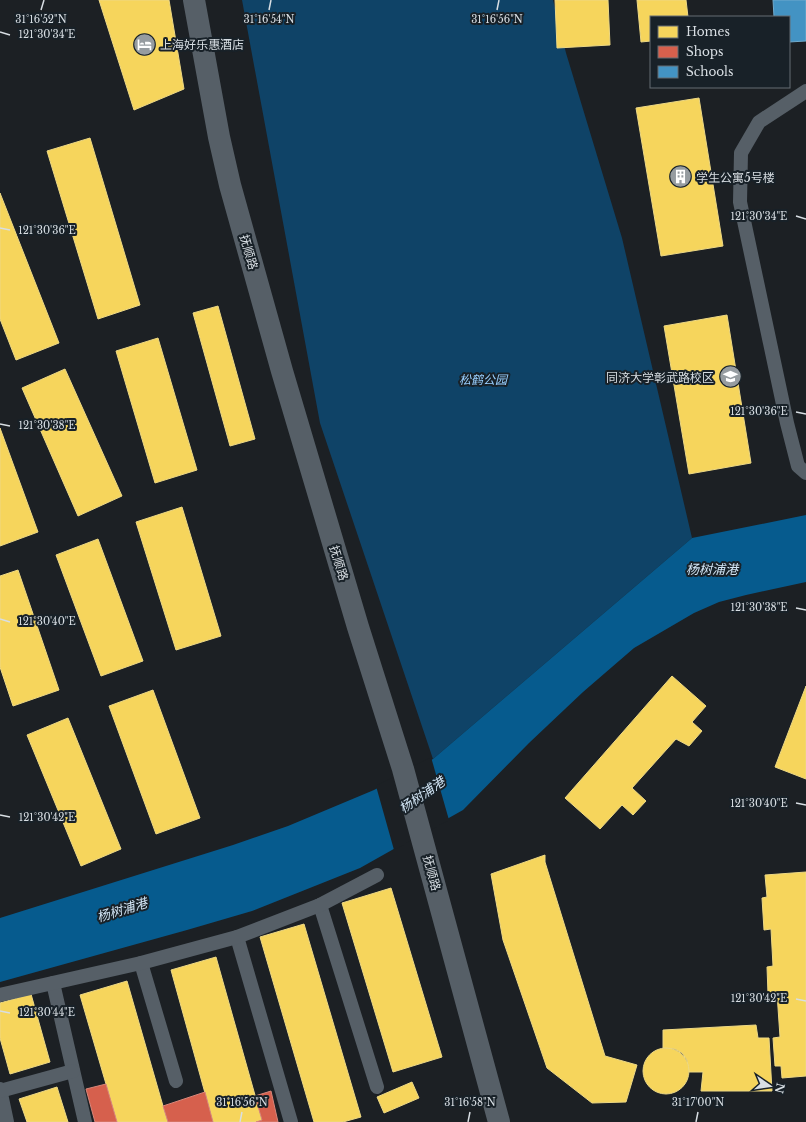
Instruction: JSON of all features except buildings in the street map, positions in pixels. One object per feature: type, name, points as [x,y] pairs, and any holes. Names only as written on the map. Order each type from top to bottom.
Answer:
[{"type":"street","name":"抚顺路","points":[[194,0],[219,137],[230,185],[309,462],[358,627],[403,769],[499,1122]]},
{"type":"lane","points":[[806,91],[759,122],[741,153],[740,202],[787,423],[798,466],[806,473]]},
{"type":"lane","points":[[0,995],[141,963],[237,937],[320,905],[377,875]]},
{"type":"lane","points":[[320,905],[377,1087]]},
{"type":"lane","points":[[237,937],[291,1122]]},
{"type":"lane","points":[[141,963],[176,1081]]},
{"type":"lane","points":[[53,983],[85,1122]]},
{"type":"lane","points":[[7,1122],[0,1090],[73,1071]]},
{"type":"green space","name":"松鹤公园","points":[[242,0],[553,0],[566,53],[622,238],[692,538],[433,759],[320,423]]},
{"type":"water","name":"杨树浦港","points":[[806,515],[806,582],[719,602],[694,613],[634,648],[583,692],[529,743],[463,810],[360,868],[252,911],[0,982],[0,918],[233,845],[288,826],[374,790],[433,759],[692,538]]},
{"type":"pier","points":[[431,757],[449,820],[394,850],[376,786]]},
{"type":"place","name":"上海好乐惠酒店","points":[[145,44]]},
{"type":"place","name":"学生公寓5号楼","points":[[680,177]]},
{"type":"place","name":"同济大学彰武路校区","points":[[730,377]]}]
